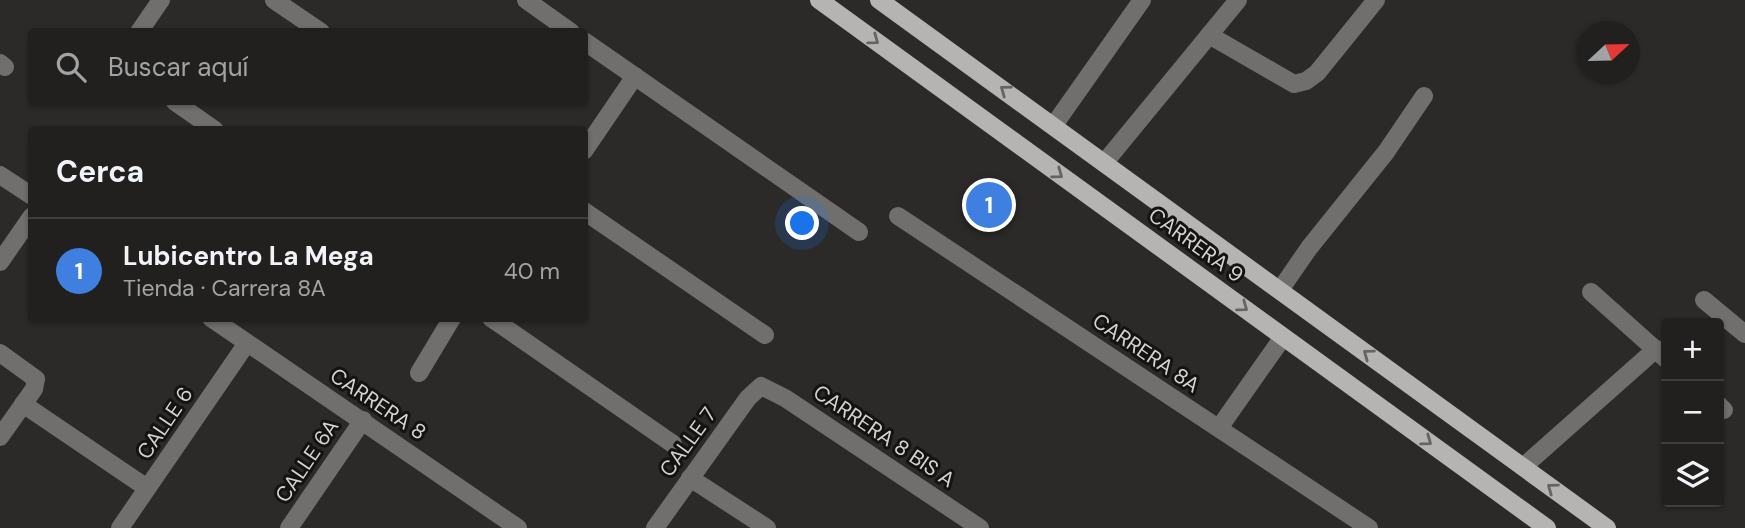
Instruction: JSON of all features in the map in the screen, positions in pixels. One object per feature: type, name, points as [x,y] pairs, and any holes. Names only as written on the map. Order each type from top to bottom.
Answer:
[{"type":"main road","name":"CARRERA 9","points":[[819,0],[1547,528]]},
{"type":"main road","name":"CARRERA 9","points":[[879,0],[1607,528]]},
{"type":"street","points":[[142,28],[161,0]]},
{"type":"street","points":[[274,0],[315,28]]},
{"type":"street","points":[[526,0],[565,28]]},
{"type":"street","points":[[1054,125],[1142,0]]},
{"type":"street","points":[[1105,162],[1238,0]]},
{"type":"street","points":[[1209,35],[1294,84],[1306,81],[1317,73],[1376,0]]},
{"type":"street","points":[[588,44],[859,232]]},
{"type":"street","points":[[588,144],[635,76]]},
{"type":"street","points":[[1280,290],[1309,248],[1386,152],[1424,96]]},
{"type":"street","points":[[179,105],[209,126]]},
{"type":"street","points":[[0,175],[28,193]]},
{"type":"street","points":[[588,214],[765,335]]},
{"type":"street","name":"CARRERA 8A","points":[[898,216],[1368,528]]},
{"type":"street","points":[[0,262],[28,222]]},
{"type":"street","points":[[1523,467],[1661,354],[1591,292]]},
{"type":"street","points":[[1704,300],[1745,334]]},
{"type":"street","name":"CARRERA 8","points":[[217,322],[518,528]]},
{"type":"street","points":[[419,373],[450,322]]},
{"type":"street","points":[[497,322],[673,444]]},
{"type":"street","points":[[1219,428],[1283,337]]},
{"type":"street","name":"CALLE 6","points":[[120,528],[247,343]]},
{"type":"street","points":[[0,353],[36,379],[34,389],[0,437]]},
{"type":"street","name":"CALLE 7","points":[[655,528],[748,398],[761,386]]},
{"type":"street","name":"CARRERA 8 BIS A","points":[[761,386],[785,398],[980,528]]},
{"type":"street","points":[[23,404],[147,488]]},
{"type":"street","name":"CALLE 6A","points":[[289,528],[363,420]]},
{"type":"street","points":[[690,478],[767,528]]},
{"type":"place","name":"Lubicentro La Mega","points":[[989,205]]}]
